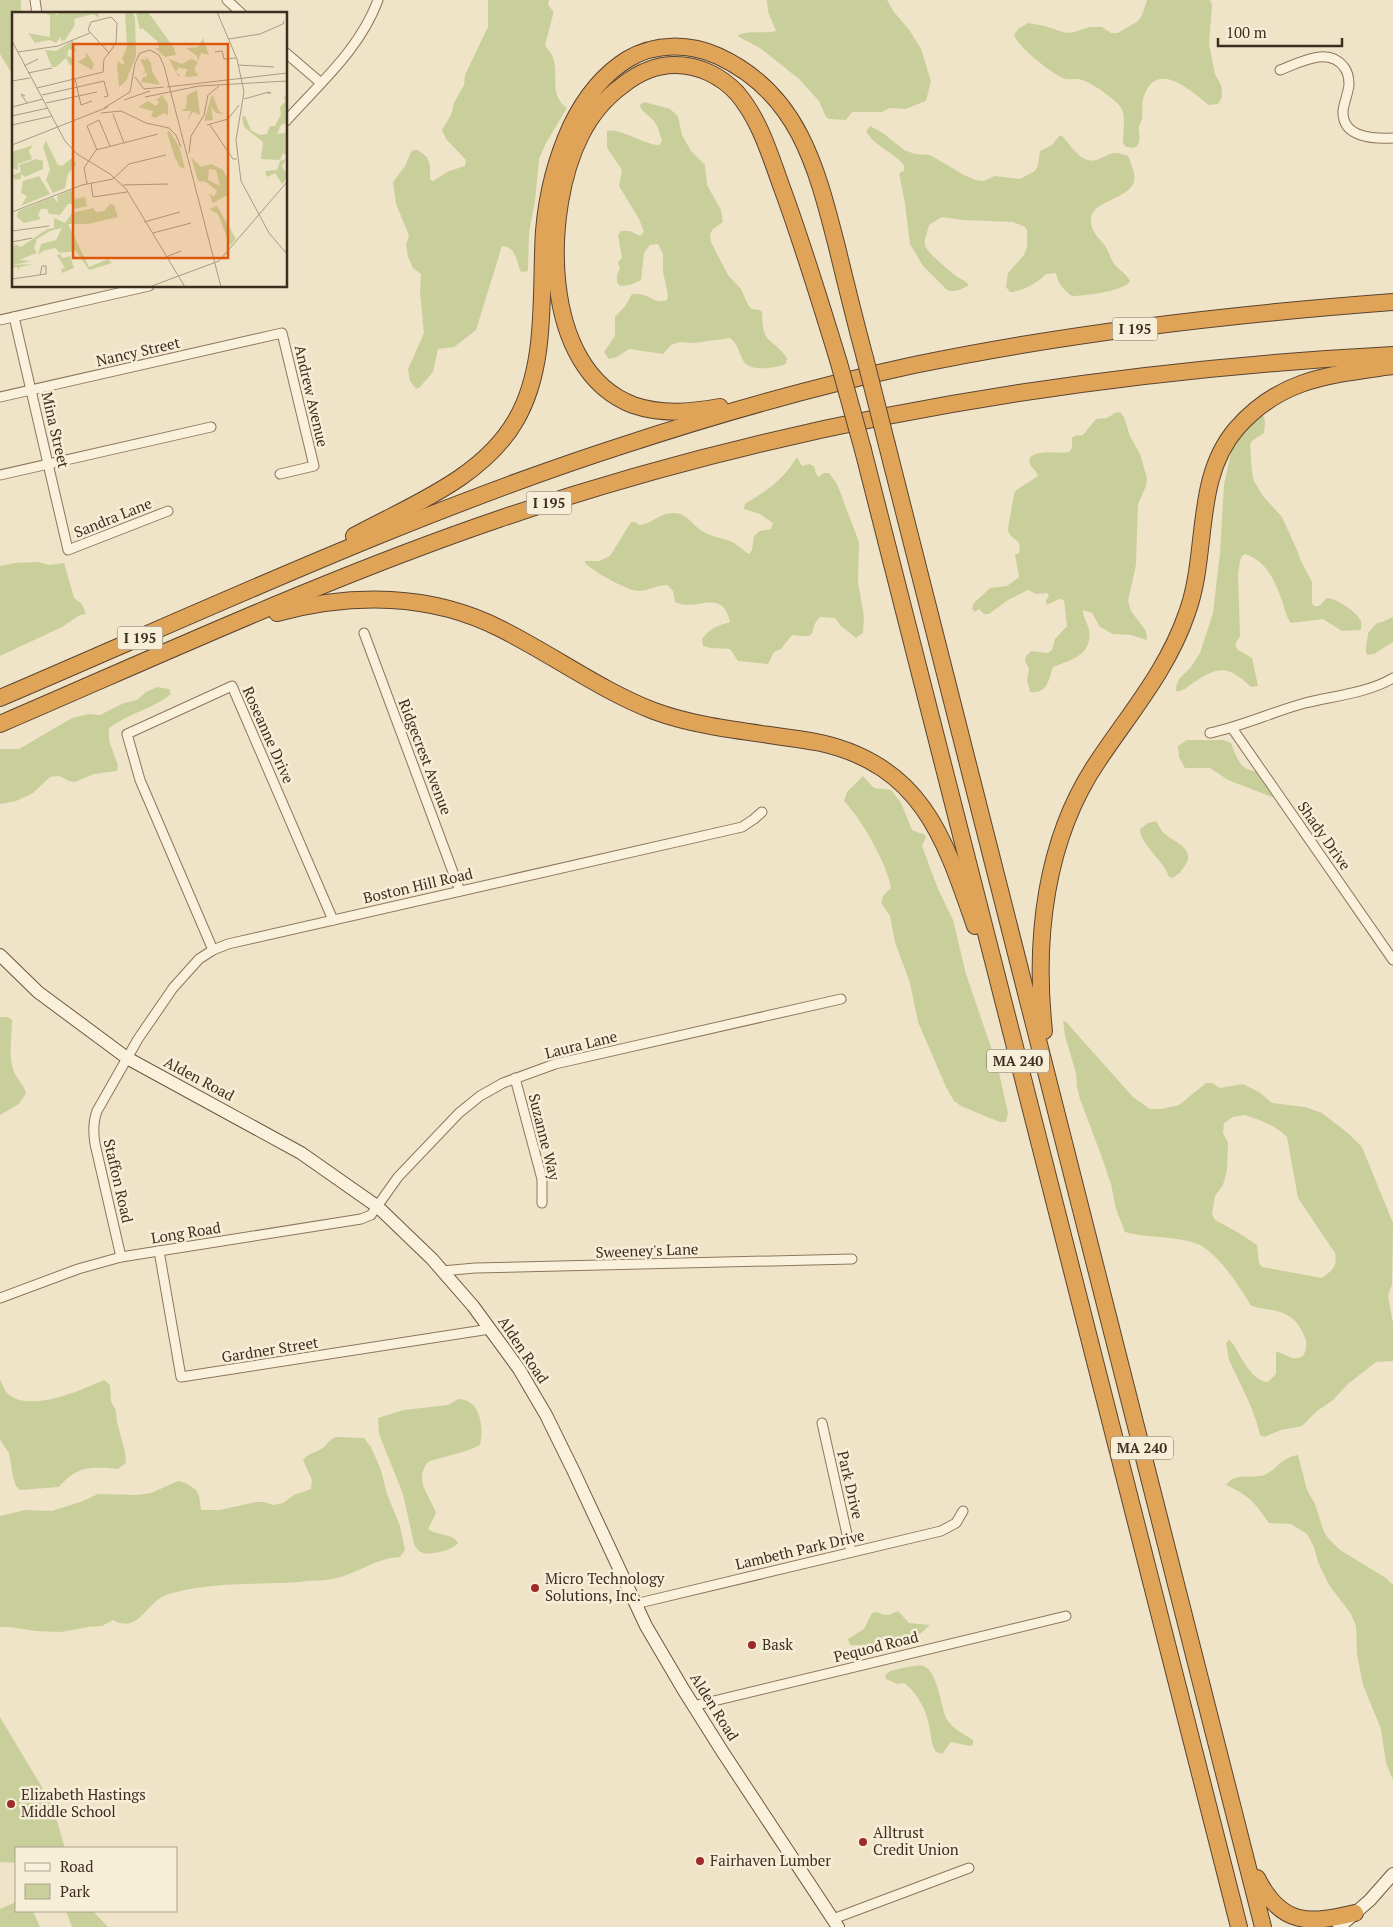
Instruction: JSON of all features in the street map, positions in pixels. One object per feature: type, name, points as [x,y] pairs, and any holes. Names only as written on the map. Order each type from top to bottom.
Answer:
[{"type":"highway","points":[[280,577],[463,476],[485,460],[510,430],[528,396],[535,372],[546,216],[552,182],[561,150],[581,108],[597,85],[616,67],[636,55],[657,48],[678,47],[711,53],[733,65],[755,80],[787,113],[804,140],[819,178],[1050,1085]]},
{"type":"highway","points":[[821,388],[708,409],[664,412],[644,408],[626,401],[605,387],[587,368],[574,344],[560,301],[556,256],[558,211],[567,170],[581,135],[600,105],[629,80],[660,66],[681,65],[712,73],[729,86],[742,100],[756,121],[766,143],[804,250],[839,363],[863,450],[1006,1013]]},
{"type":"highway","name":"I 195","points":[[0,698],[419,519],[541,473],[671,430],[821,388],[918,365],[1076,337],[1222,317],[1393,302]]},
{"type":"highway","name":"I 195","points":[[0,724],[374,565],[601,486],[724,452],[838,425],[1002,394],[1086,382],[1249,365],[1393,355]]},
{"type":"highway","points":[[1050,1085],[1042,1007],[1041,954],[1048,888],[1058,846],[1070,811],[1086,779],[1156,677],[1172,650],[1183,625],[1196,582],[1207,496],[1218,459],[1228,441],[1242,423],[1259,406],[1278,393],[1311,380],[1393,366]]},
{"type":"highway","points":[[220,629],[291,610],[335,601],[394,599],[434,604],[469,614],[501,629],[621,696],[656,711],[704,724],[836,746],[863,757],[886,770],[907,788],[924,808],[938,832],[1006,1013]]},
{"type":"highway","name":"MA 240","points":[[1006,1013],[1239,1927]]},
{"type":"highway","name":"MA 240","points":[[1050,1085],[1263,1927]]},
{"type":"highway","points":[[1246,1856],[1266,1894],[1275,1905],[1287,1913],[1304,1919],[1314,1920],[1331,1919],[1356,1913]]},
{"type":"highway","points":[[1221,1857],[1232,1927]]},
{"type":"main road","name":"Alden Road","points":[[0,955],[38,992],[127,1058],[301,1153],[378,1208],[442,1271],[473,1306],[519,1369],[546,1415],[646,1626],[693,1706],[835,1923]]},
{"type":"main road","points":[[1339,1927],[1356,1913],[1393,1874]]},
{"type":"street","points":[[227,0],[240,12]]},
{"type":"street","points":[[288,119],[359,38],[378,0]]},
{"type":"street","points":[[288,55],[321,83]]},
{"type":"street","points":[[1280,70],[1318,57],[1335,59],[1343,66],[1348,76],[1349,88],[1343,112],[1345,124],[1354,133],[1367,137],[1393,138]]},
{"type":"street","points":[[0,320],[140,288]]},
{"type":"street","name":"Mina Street","points":[[14,317],[68,550]]},
{"type":"street","name":"Nancy Street","points":[[0,397],[282,333]]},
{"type":"street","name":"Andrew Avenue","points":[[280,474],[314,466],[282,333]]},
{"type":"street","points":[[0,475],[211,427]]},
{"type":"street","name":"Sandra Lane","points":[[68,550],[168,511]]},
{"type":"street","name":"Ridgecrest Avenue","points":[[364,633],[460,891]]},
{"type":"street","points":[[1210,733],[1232,728],[1291,707],[1363,689],[1393,678]]},
{"type":"street","name":"Roseanne Drive","points":[[213,950],[140,780],[127,734],[232,686],[332,920]]},
{"type":"street","name":"Shady Drive","points":[[1232,728],[1393,960]]},
{"type":"street","name":"Boston Hill Road","points":[[127,1058],[174,988],[199,959],[213,950],[228,944],[742,826],[762,812]]},
{"type":"street","name":"Laura Lane","points":[[378,1208],[398,1177],[460,1113],[480,1096],[515,1078],[555,1064],[840,999]]},
{"type":"street","name":"Staffon Road","points":[[121,1258],[95,1144],[93,1127],[97,1111],[127,1058]]},
{"type":"street","name":"Suzanne Way","points":[[515,1078],[542,1179],[542,1203]]},
{"type":"street","name":"Long Road","points":[[0,1298],[78,1269],[121,1258],[361,1219],[371,1215],[378,1208]]},
{"type":"street","name":"Gardner Street","points":[[159,1251],[181,1377],[490,1329]]},
{"type":"street","name":"Sweeney's Lane","points":[[442,1271],[475,1268],[852,1259]]},
{"type":"street","name":"Park Drive","points":[[822,1423],[851,1552]]},
{"type":"street","name":"Lambeth Park Drive","points":[[635,1604],[946,1529],[956,1523],[963,1511]]},
{"type":"street","name":"Pequod Road","points":[[693,1706],[1066,1616]]},
{"type":"street","points":[[835,1923],[969,1868]]},
{"type":"green space","points":[[0,0],[21,0],[21,12],[12,12],[12,74],[0,54]]},
{"type":"green space","points":[[488,0],[549,0],[548,5],[553,11],[553,15],[545,45],[552,55],[554,62],[558,97],[567,108],[546,143],[539,159],[535,201],[529,232],[528,271],[521,272],[511,249],[502,246],[476,330],[454,347],[438,349],[433,372],[416,389],[410,381],[408,369],[424,333],[420,292],[421,274],[413,268],[408,257],[406,245],[409,235],[396,204],[393,182],[414,150],[418,150],[427,157],[430,165],[430,179],[433,181],[449,171],[465,166],[466,160],[446,139],[442,130],[451,115],[454,103],[464,85],[465,75],[488,27]]},
{"type":"green space","points":[[767,0],[887,0],[921,49],[931,81],[926,101],[905,109],[890,108],[882,112],[852,112],[846,120],[829,119],[826,117],[819,101],[799,79],[760,48],[739,37],[738,35],[747,33],[776,31],[768,12]]},
{"type":"green space","points":[[1147,0],[1210,0],[1212,5],[1209,44],[1215,74],[1221,85],[1222,97],[1218,104],[1209,105],[1175,81],[1157,80],[1150,85],[1143,99],[1138,144],[1134,147],[1126,147],[1123,143],[1123,112],[1117,103],[1106,93],[1087,82],[1078,79],[1066,79],[1053,73],[1022,47],[1014,35],[1019,28],[1028,23],[1066,33],[1090,27],[1102,27],[1111,33],[1118,33],[1138,21]]},
{"type":"green space","points":[[644,102],[670,109],[678,116],[682,135],[691,151],[705,165],[707,185],[721,210],[723,222],[713,229],[710,234],[711,242],[728,275],[741,289],[748,305],[752,309],[762,312],[766,336],[787,358],[786,364],[764,368],[747,365],[735,343],[730,338],[694,343],[680,342],[671,345],[663,354],[629,349],[617,357],[609,359],[604,352],[615,336],[615,317],[626,305],[632,294],[643,295],[660,301],[667,300],[668,295],[663,272],[663,254],[658,244],[650,245],[644,253],[641,280],[630,285],[620,286],[617,282],[617,274],[620,269],[618,262],[622,258],[618,235],[621,231],[630,231],[640,236],[644,232],[639,219],[619,186],[622,170],[607,148],[607,131],[612,130],[659,145],[662,141],[658,128],[654,121],[641,109],[640,105]]},
{"type":"green space","points":[[870,126],[883,133],[904,150],[915,154],[930,155],[964,175],[984,181],[995,176],[1020,179],[1035,171],[1040,151],[1052,145],[1059,136],[1062,136],[1085,159],[1093,161],[1116,153],[1128,156],[1134,172],[1134,182],[1124,193],[1096,209],[1092,214],[1091,225],[1106,247],[1113,263],[1130,281],[1121,288],[1094,294],[1072,296],[1061,286],[1056,273],[1046,274],[1030,286],[1010,292],[1006,287],[1008,273],[1024,255],[1027,247],[1027,230],[1025,227],[1013,222],[963,220],[942,217],[929,225],[926,248],[938,261],[969,285],[956,291],[947,290],[923,266],[910,244],[899,173],[904,171],[904,165],[870,136],[866,131]]},
{"type":"green space","points":[[1120,412],[1140,454],[1147,478],[1146,486],[1138,504],[1136,565],[1128,601],[1131,611],[1146,631],[1147,640],[1131,635],[1113,634],[1100,627],[1092,613],[1083,610],[1089,629],[1088,645],[1074,659],[1053,667],[1044,688],[1040,691],[1030,692],[1027,680],[1029,669],[1025,661],[1026,656],[1031,651],[1048,653],[1052,650],[1055,639],[1067,626],[1064,600],[1059,599],[1047,605],[1046,601],[1049,595],[1047,593],[1036,594],[1028,590],[1008,600],[989,614],[984,614],[979,609],[975,612],[972,609],[974,603],[990,588],[1007,586],[1019,577],[1015,555],[1019,553],[1020,548],[1018,542],[1011,536],[1008,530],[1015,491],[1038,476],[1030,463],[1030,457],[1044,452],[1069,452],[1072,448],[1072,438],[1074,436],[1083,435],[1096,419],[1107,418]]},
{"type":"green space","points":[[1264,416],[1264,433],[1252,441],[1250,445],[1254,481],[1263,496],[1282,517],[1312,582],[1312,603],[1314,606],[1319,606],[1327,598],[1341,603],[1359,617],[1361,630],[1342,631],[1323,619],[1291,623],[1286,615],[1276,584],[1268,571],[1258,560],[1245,554],[1241,557],[1238,573],[1240,636],[1235,645],[1238,650],[1252,658],[1258,686],[1251,687],[1236,675],[1224,670],[1210,673],[1183,690],[1176,691],[1179,679],[1191,667],[1200,653],[1213,613],[1220,553],[1224,485],[1232,447],[1247,420]]},
{"type":"green space","points":[[797,457],[802,466],[809,464],[814,466],[819,477],[823,473],[829,473],[837,484],[859,542],[858,582],[864,617],[863,633],[856,638],[841,626],[835,618],[820,617],[811,635],[792,635],[781,649],[774,652],[768,664],[738,661],[730,649],[703,646],[702,639],[708,632],[730,622],[726,611],[721,605],[707,603],[683,605],[675,602],[673,591],[667,585],[640,591],[635,590],[612,581],[585,563],[585,561],[599,561],[610,556],[631,522],[639,525],[644,524],[668,513],[677,513],[686,517],[704,532],[733,542],[749,554],[752,550],[754,536],[760,531],[771,529],[773,523],[760,514],[744,509],[745,504],[774,484]]},
{"type":"green space","points":[[38,562],[50,565],[64,563],[74,598],[82,604],[86,614],[80,615],[62,627],[0,656],[0,566]]},
{"type":"green space","points":[[1393,617],[1393,642],[1374,654],[1367,655],[1368,633],[1377,623]]},
{"type":"green space","points":[[157,687],[169,689],[171,694],[157,704],[125,718],[109,728],[109,741],[118,765],[117,771],[94,774],[75,782],[59,776],[50,777],[33,793],[16,801],[0,804],[0,749],[19,749],[72,718],[89,714],[100,715],[124,703],[137,700],[146,692]]},
{"type":"green space","points":[[1187,740],[1223,740],[1231,743],[1241,764],[1249,770],[1262,772],[1276,796],[1272,797],[1228,780],[1210,768],[1185,768],[1179,757],[1178,746]]},
{"type":"green space","points":[[863,776],[874,788],[891,790],[901,803],[912,830],[926,837],[922,846],[938,889],[953,920],[966,974],[998,1068],[1008,1113],[1006,1122],[1000,1122],[987,1117],[954,1101],[918,1022],[910,983],[895,942],[890,916],[881,903],[883,896],[891,888],[889,878],[879,855],[858,818],[844,801],[847,792]]},
{"type":"green space","points":[[1156,821],[1164,833],[1184,848],[1188,855],[1188,859],[1180,873],[1172,878],[1169,877],[1167,871],[1141,834],[1140,829],[1148,823]]},
{"type":"green space","points":[[0,1017],[8,1017],[12,1020],[12,1066],[26,1093],[19,1104],[0,1115]]},
{"type":"green space","points":[[1063,1020],[1133,1097],[1150,1109],[1161,1109],[1179,1105],[1206,1083],[1212,1083],[1220,1088],[1243,1084],[1259,1092],[1272,1103],[1305,1107],[1322,1113],[1349,1134],[1362,1147],[1393,1223],[1392,1284],[1388,1296],[1393,1323],[1393,1361],[1376,1362],[1348,1384],[1332,1401],[1317,1411],[1302,1426],[1281,1430],[1264,1437],[1260,1435],[1249,1402],[1229,1360],[1226,1343],[1229,1340],[1233,1344],[1252,1373],[1262,1381],[1268,1382],[1276,1374],[1276,1352],[1289,1357],[1302,1357],[1306,1349],[1306,1340],[1303,1333],[1293,1319],[1287,1315],[1251,1306],[1223,1265],[1202,1246],[1185,1240],[1125,1232],[1116,1209],[1111,1184],[1080,1099],[1076,1073],[1065,1036]],"holes":[[[1244,1115],[1273,1126],[1287,1137],[1298,1198],[1335,1253],[1335,1265],[1322,1278],[1262,1267],[1259,1263],[1257,1245],[1215,1220],[1212,1214],[1215,1196],[1223,1185],[1227,1170],[1228,1143],[1223,1133],[1224,1123],[1233,1117]]]},
{"type":"green space","points":[[0,1379],[7,1393],[17,1399],[28,1401],[55,1398],[104,1380],[110,1385],[111,1401],[116,1411],[126,1463],[118,1469],[92,1468],[79,1471],[59,1487],[20,1490],[16,1486],[13,1477],[9,1453],[0,1440]]},
{"type":"green space","points":[[458,1399],[466,1400],[476,1409],[481,1423],[480,1445],[428,1462],[422,1475],[422,1482],[436,1513],[428,1529],[449,1536],[458,1543],[452,1548],[442,1551],[423,1553],[414,1544],[403,1494],[379,1434],[378,1418],[404,1410],[448,1405]]},
{"type":"green space","points":[[336,1437],[364,1438],[371,1447],[400,1526],[405,1550],[400,1557],[382,1560],[329,1580],[221,1585],[169,1594],[154,1603],[136,1620],[130,1623],[113,1620],[102,1626],[61,1632],[0,1627],[0,1516],[25,1510],[52,1511],[98,1494],[137,1495],[151,1493],[178,1481],[186,1483],[196,1490],[199,1495],[201,1510],[220,1510],[256,1502],[273,1505],[283,1503],[294,1495],[311,1489],[312,1480],[303,1460]]},
{"type":"green space","points":[[1298,1455],[1307,1490],[1315,1504],[1324,1532],[1328,1538],[1340,1550],[1386,1578],[1393,1585],[1393,1780],[1386,1763],[1381,1729],[1363,1685],[1357,1654],[1356,1626],[1351,1614],[1329,1585],[1307,1534],[1291,1524],[1269,1523],[1251,1500],[1226,1485],[1239,1477],[1264,1475],[1287,1458]]},
{"type":"green space","points":[[898,1611],[909,1623],[930,1625],[910,1640],[885,1636],[875,1646],[850,1645],[848,1639],[864,1629],[872,1613],[877,1612],[888,1615]]},
{"type":"green space","points":[[912,1666],[923,1666],[932,1674],[948,1722],[973,1740],[973,1745],[951,1742],[942,1754],[936,1752],[927,1716],[919,1700],[904,1683],[897,1684],[886,1679],[885,1675],[890,1671]]},
{"type":"green space","points":[[0,1717],[52,1804],[65,1847],[15,1847],[15,1863],[0,1862]]},
{"type":"green space","points":[[15,1902],[15,1912],[33,1912],[40,1927],[0,1927],[0,1909]]},
{"type":"green space","points":[[66,1912],[94,1912],[108,1927],[72,1927]]},
{"type":"place","name":"Micro Technology Solutions, Inc.","points":[[535,1588]]},
{"type":"place","name":"Bask","points":[[752,1645]]},
{"type":"place","name":"Elizabeth Hastings Middle School","points":[[11,1804]]},
{"type":"place","name":"Alltrust Credit Union","points":[[863,1842]]},
{"type":"place","name":"Fairhaven Lumber","points":[[700,1861]]}]
